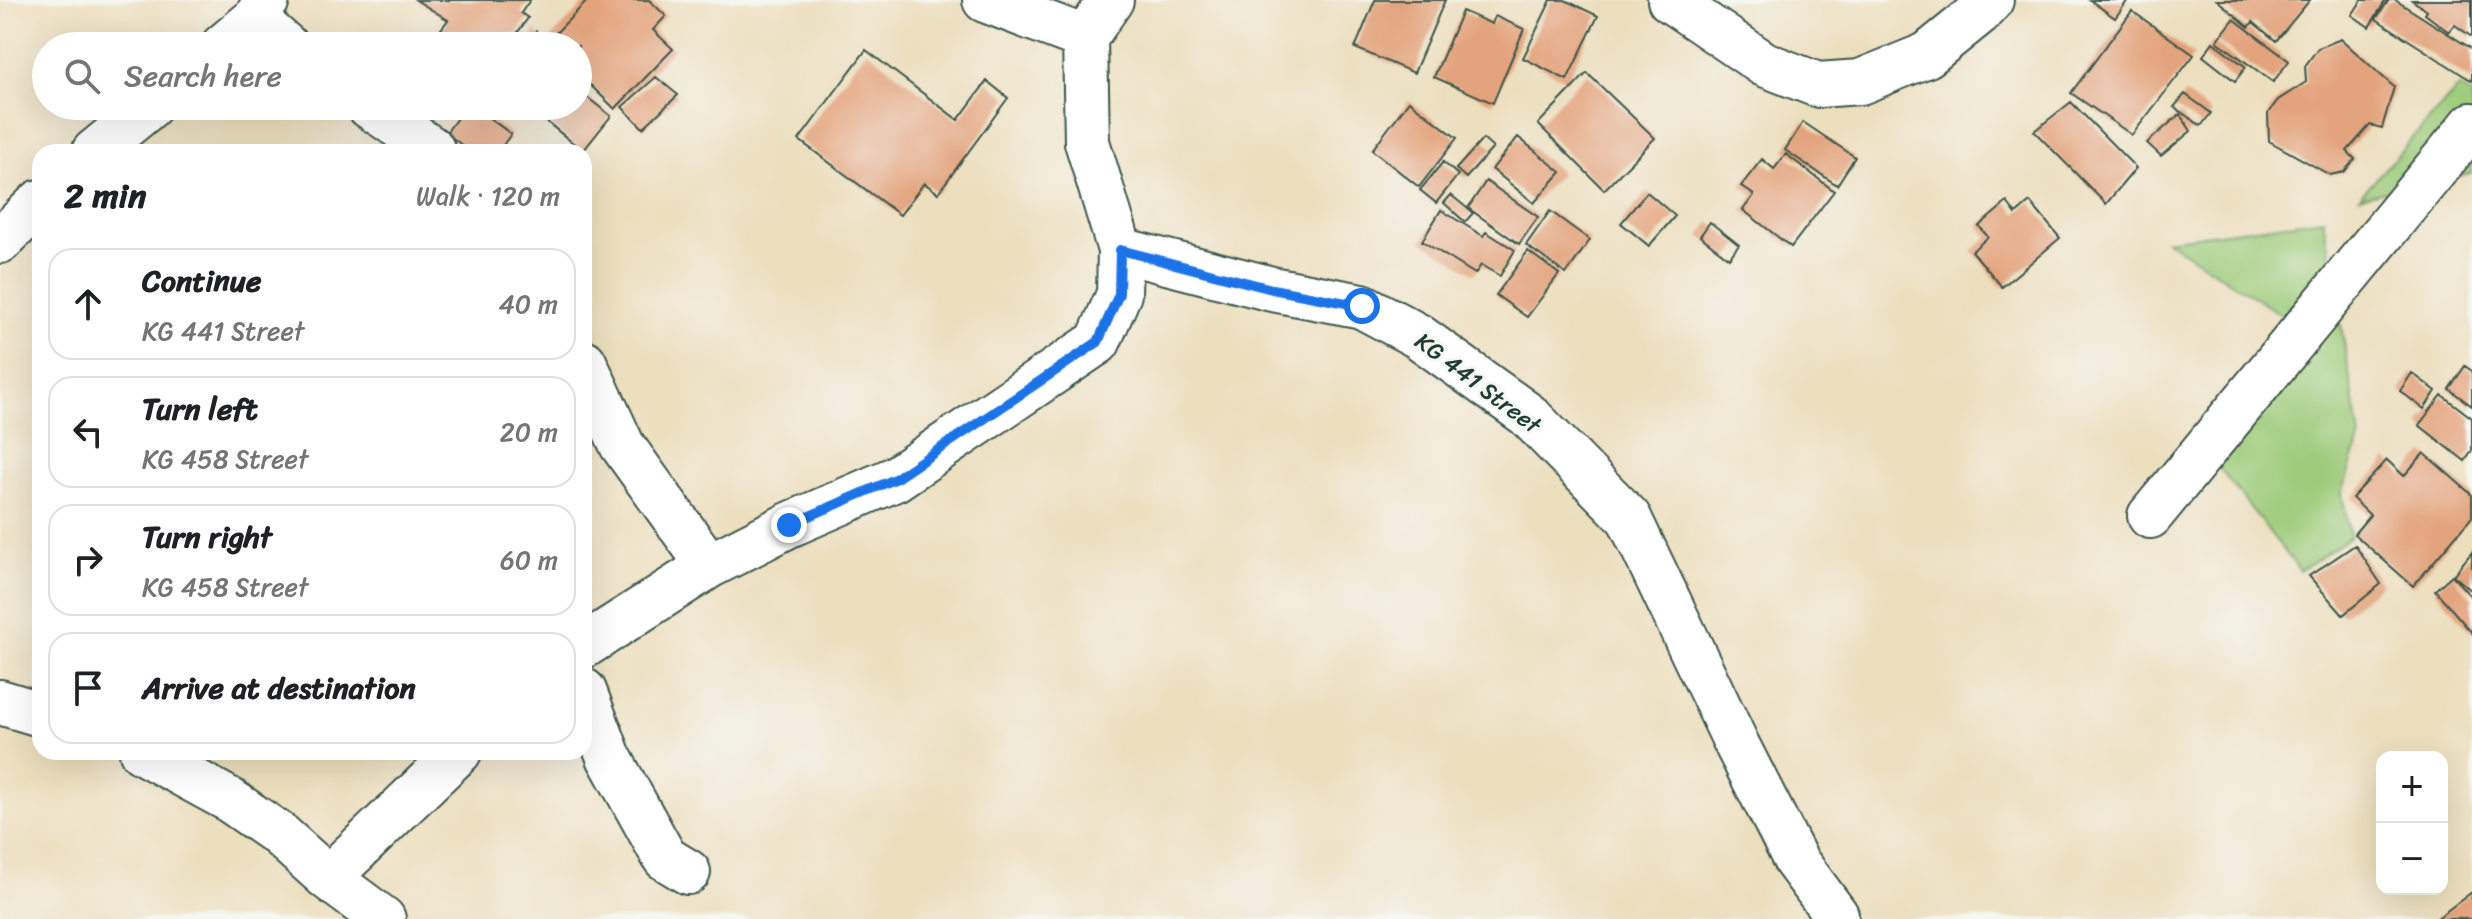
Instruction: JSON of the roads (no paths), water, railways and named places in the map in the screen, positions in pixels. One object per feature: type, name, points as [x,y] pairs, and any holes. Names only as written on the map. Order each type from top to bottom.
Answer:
[{"type":"street","points":[[985,0],[1085,38]]},
{"type":"street","points":[[592,641],[709,566],[789,525],[895,479],[1098,342],[1119,294],[1120,250],[1087,142],[1085,38],[1111,0]]},
{"type":"street","points":[[1670,0],[1764,64],[1818,85],[1860,82],[1927,55],[1991,0]]},
{"type":"street","points":[[104,144],[133,120]]},
{"type":"street","points":[[390,120],[425,144]]},
{"type":"street","points":[[2150,516],[2472,125]]},
{"type":"street","points":[[0,241],[32,210]]},
{"type":"street","name":"KG 441 Street","points":[[1120,250],[1272,289],[1362,306],[1418,336],[1528,415],[1629,518],[1796,861],[1836,915]]},
{"type":"street","points":[[592,379],[622,445],[709,566]]},
{"type":"street","points":[[0,702],[32,712]]},
{"type":"street","points":[[592,712],[609,757],[665,858],[688,872]]},
{"type":"street","points":[[157,760],[228,799],[280,835],[371,916]]},
{"type":"street","points":[[328,878],[451,760]]}]
